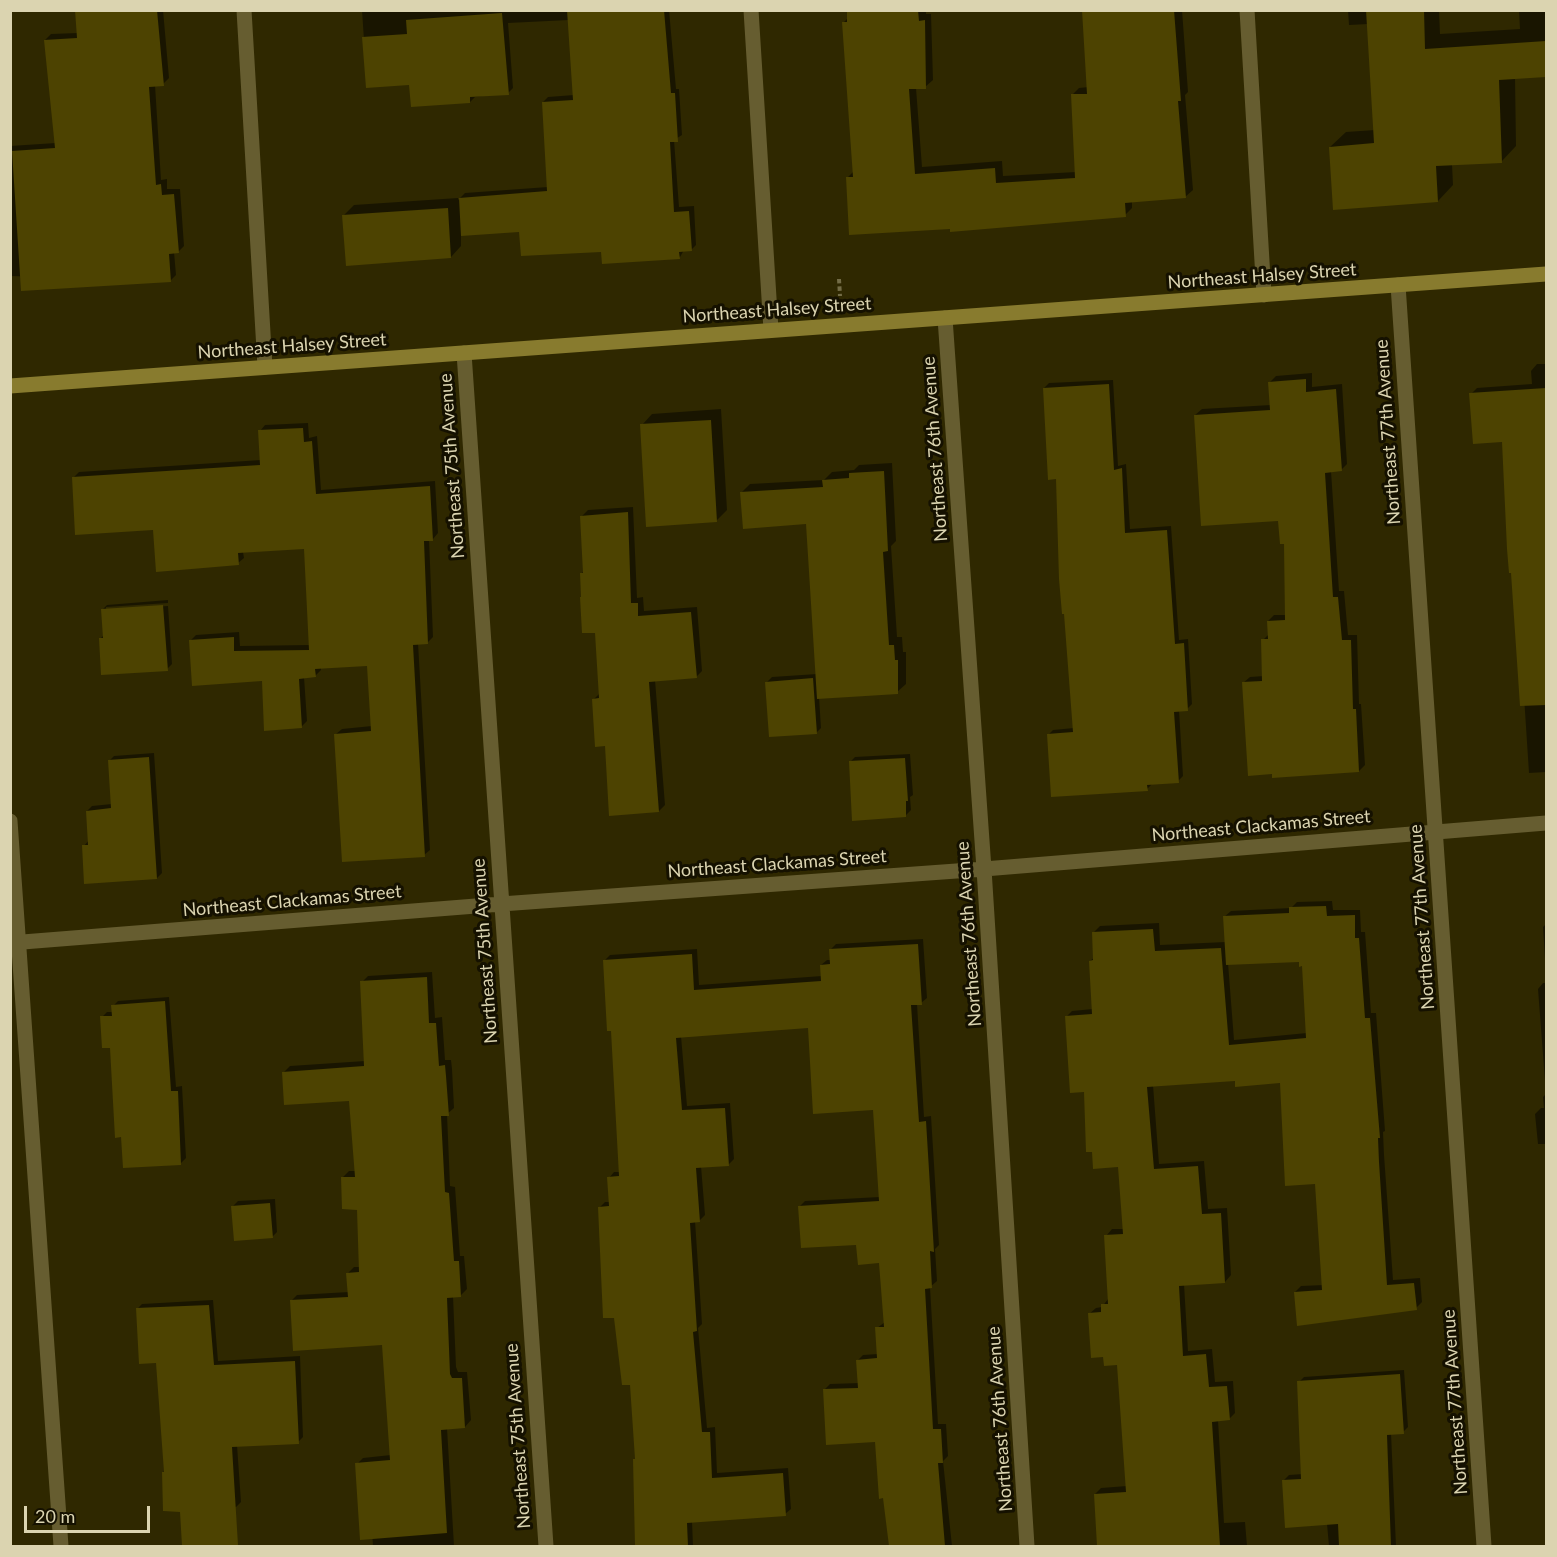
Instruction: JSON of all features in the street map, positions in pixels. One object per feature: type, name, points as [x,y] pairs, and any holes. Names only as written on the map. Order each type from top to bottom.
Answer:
[{"type":"main road","name":"Northeast Halsey Street","points":[[10,386],[1546,274]]},
{"type":"street","points":[[244,10],[264,367]]},
{"type":"street","points":[[751,10],[771,330]]},
{"type":"street","points":[[1247,10],[1264,295]]},
{"type":"street","name":"Northeast 77th Avenue","points":[[1398,285],[1485,1546]]},
{"type":"street","name":"Northeast 76th Avenue","points":[[945,318],[1028,1546]]},
{"type":"street","name":"Northeast 75th Avenue","points":[[465,353],[546,1546]]},
{"type":"street","points":[[10,821],[15,943],[61,1546]]},
{"type":"street","name":"Northeast Clackamas Street","points":[[15,943],[501,904],[984,869],[1546,823]]},
{"type":"building","points":[[75,10],[157,10],[164,86],[149,87],[156,185],[161,184],[162,195],[174,194],[179,253],[169,254],[171,282],[21,291],[12,151],[55,148],[44,40],[77,38]]},
{"type":"building","points":[[567,10],[664,10],[671,93],[675,93],[678,142],[670,142],[674,212],[689,211],[692,251],[679,252],[680,259],[602,264],[601,252],[521,256],[519,232],[461,236],[459,198],[547,191],[542,102],[573,100]]},
{"type":"building","points":[[847,10],[918,10],[919,21],[925,20],[926,89],[909,89],[915,174],[995,168],[996,183],[1075,178],[1071,94],[1087,94],[1082,10],[1174,10],[1181,101],[1178,101],[1186,198],[1125,203],[1126,217],[950,232],[950,229],[849,235],[846,177],[853,177],[842,22],[847,22]]},
{"type":"building","points":[[1366,10],[1424,10],[1425,49],[1546,41],[1546,77],[1499,80],[1502,163],[1436,166],[1438,202],[1333,210],[1329,147],[1374,143]]},
{"type":"building","points":[[502,13],[509,95],[470,97],[470,103],[411,107],[409,85],[366,88],[362,37],[407,34],[406,20]]},
{"type":"building","points":[[448,208],[451,258],[346,266],[342,215]]},
{"type":"building","points":[[1306,379],[1306,392],[1336,389],[1342,471],[1325,473],[1333,597],[1338,597],[1342,640],[1351,640],[1353,709],[1356,709],[1359,772],[1272,778],[1272,774],[1248,776],[1242,682],[1262,681],[1261,639],[1268,639],[1267,621],[1285,620],[1284,544],[1280,544],[1278,521],[1201,526],[1194,415],[1270,410],[1268,382]]},
{"type":"building","points":[[1109,384],[1114,470],[1122,468],[1125,533],[1167,530],[1175,644],[1184,643],[1188,711],[1174,712],[1179,783],[1147,785],[1148,791],[1051,797],[1047,734],[1073,732],[1059,579],[1056,479],[1048,480],[1043,388]]},
{"type":"building","points":[[1546,388],[1546,705],[1520,706],[1511,573],[1509,573],[1507,549],[1502,442],[1473,444],[1469,393]]},
{"type":"building","points":[[711,420],[717,522],[646,527],[640,424]]},
{"type":"building","points":[[303,428],[304,442],[312,441],[316,494],[430,486],[433,541],[424,541],[428,644],[413,645],[425,857],[342,862],[334,734],[371,731],[367,666],[315,669],[316,677],[299,679],[302,728],[264,731],[262,681],[192,686],[189,640],[234,637],[234,651],[309,650],[304,549],[238,553],[239,565],[156,572],[153,530],[75,535],[72,477],[260,465],[258,430]]},
{"type":"building","points":[[884,471],[888,551],[883,552],[889,645],[894,645],[895,660],[898,660],[898,694],[817,699],[806,524],[743,529],[740,492],[823,487],[822,480],[849,478],[849,473]]},
{"type":"building","points":[[628,512],[631,603],[638,603],[638,616],[691,612],[697,678],[649,682],[659,812],[609,816],[605,746],[595,747],[592,699],[599,698],[595,633],[582,633],[580,573],[583,573],[580,516]]},
{"type":"building","points":[[163,605],[168,671],[101,675],[99,638],[103,638],[101,609]]},
{"type":"building","points":[[813,678],[817,734],[769,737],[765,682]]},
{"type":"building","points":[[149,757],[157,879],[84,884],[82,845],[88,845],[86,811],[111,808],[108,760]]},
{"type":"building","points":[[905,758],[908,801],[906,801],[906,817],[852,821],[849,761]]},
{"type":"building","points":[[1326,906],[1327,916],[1355,915],[1355,938],[1359,938],[1365,1018],[1370,1018],[1380,1138],[1378,1138],[1379,1162],[1387,1285],[1414,1283],[1417,1310],[1297,1326],[1294,1292],[1322,1290],[1315,1184],[1285,1186],[1280,1083],[1235,1087],[1235,1081],[1147,1087],[1154,1169],[1198,1166],[1202,1214],[1221,1213],[1225,1283],[1179,1286],[1183,1356],[1206,1354],[1209,1387],[1227,1386],[1230,1420],[1212,1422],[1220,1546],[1097,1546],[1094,1494],[1126,1492],[1117,1365],[1104,1366],[1103,1357],[1091,1358],[1088,1313],[1101,1312],[1101,1304],[1108,1304],[1104,1235],[1123,1234],[1118,1167],[1093,1169],[1092,1152],[1086,1152],[1084,1092],[1070,1093],[1065,1016],[1092,1014],[1089,961],[1093,960],[1092,932],[1153,929],[1155,951],[1221,948],[1229,1045],[1306,1038],[1302,966],[1299,967],[1299,962],[1226,965],[1223,916],[1289,913],[1289,907]]},
{"type":"building","points":[[918,944],[922,1005],[911,1005],[919,1122],[926,1121],[934,1252],[930,1251],[932,1288],[925,1289],[933,1429],[941,1429],[943,1463],[938,1463],[945,1546],[889,1546],[883,1498],[879,1499],[875,1442],[826,1445],[823,1389],[858,1388],[856,1360],[877,1358],[875,1327],[884,1327],[879,1263],[858,1265],[856,1245],[801,1248],[798,1206],[879,1201],[873,1110],[813,1114],[808,1028],[676,1038],[682,1110],[725,1108],[729,1166],[696,1168],[700,1222],[690,1223],[697,1331],[693,1332],[702,1432],[710,1432],[712,1478],[783,1473],[786,1516],[687,1523],[688,1546],[635,1546],[633,1459],[635,1459],[630,1385],[622,1385],[614,1318],[603,1318],[598,1207],[609,1206],[607,1177],[619,1176],[611,1031],[607,1031],[603,960],[692,954],[694,990],[821,981],[820,965],[830,964],[829,949]]},
{"type":"building","points":[[427,977],[429,1023],[436,1023],[439,1066],[445,1065],[446,1076],[449,1116],[441,1116],[445,1192],[449,1193],[454,1261],[459,1261],[461,1297],[447,1298],[450,1374],[452,1378],[462,1378],[465,1428],[441,1430],[447,1533],[360,1540],[355,1463],[390,1460],[382,1345],[293,1351],[290,1300],[348,1297],[346,1273],[359,1272],[357,1210],[342,1209],[341,1177],[355,1177],[349,1101],[284,1105],[282,1072],[364,1066],[360,981]]},
{"type":"building","points":[[165,1001],[171,1091],[178,1091],[181,1165],[123,1168],[121,1137],[115,1138],[110,1048],[102,1048],[100,1016],[112,1016],[111,1005]]},
{"type":"building","points":[[270,1203],[273,1238],[234,1241],[231,1206]]},
{"type":"building","points":[[209,1305],[214,1365],[295,1361],[299,1444],[232,1447],[238,1545],[182,1546],[180,1512],[163,1511],[162,1472],[164,1472],[156,1363],[139,1364],[136,1308]]},
{"type":"building","points":[[1400,1374],[1404,1434],[1387,1435],[1391,1546],[1339,1546],[1338,1524],[1285,1528],[1282,1480],[1301,1479],[1297,1381]]}]
